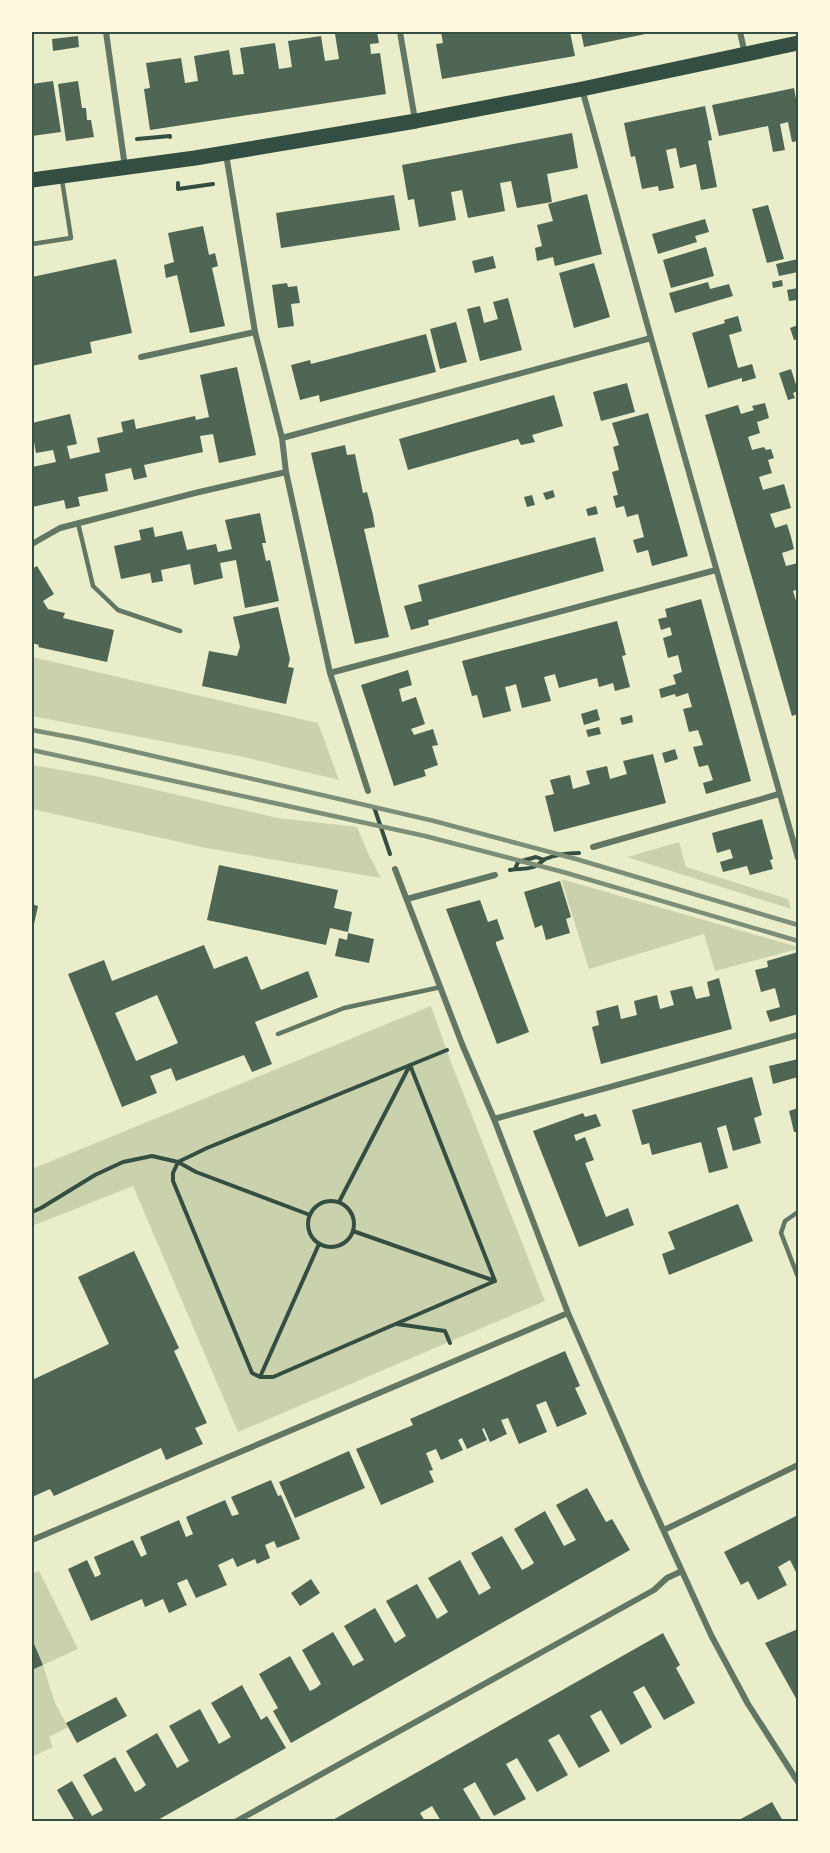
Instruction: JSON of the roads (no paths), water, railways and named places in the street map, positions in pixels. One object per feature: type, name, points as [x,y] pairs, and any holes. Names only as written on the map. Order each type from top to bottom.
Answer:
[{"type":"main road","points":[[32,180],[226,153],[416,121],[582,89],[798,43]]},
{"type":"street","points":[[106,32],[125,167]]},
{"type":"street","points":[[400,32],[416,121]]},
{"type":"street","points":[[740,32],[746,55]]},
{"type":"street","points":[[582,89],[798,858]]},
{"type":"street","points":[[226,153],[255,332],[282,438],[285,472],[330,673],[368,791]]},
{"type":"street","points":[[141,357],[255,332]]},
{"type":"street","points":[[282,438],[651,339]]},
{"type":"street","points":[[32,544],[60,528],[285,472]]},
{"type":"street","points":[[330,673],[716,570]]},
{"type":"street","points":[[593,847],[780,794]]},
{"type":"street","points":[[395,869],[568,1313],[711,1635],[748,1704],[798,1782]]},
{"type":"street","points":[[407,899],[495,875]]},
{"type":"street","points":[[494,1119],[798,1035]]},
{"type":"street","points":[[32,1540],[568,1313]]},
{"type":"street","points":[[664,1530],[798,1465]]},
{"type":"street","points":[[235,1821],[654,1590],[668,1578],[682,1571]]},
{"type":"lane","points":[[32,244],[71,238],[61,176]]},
{"type":"lane","points":[[78,523],[93,586],[118,610],[180,631]]},
{"type":"lane","points":[[278,1034],[344,1008],[441,987]]},
{"type":"lane","points":[[798,1212],[785,1221],[781,1233],[798,1277]]},
{"type":"railway","points":[[32,730],[80,739],[434,821],[576,859],[798,925]]},
{"type":"railway","points":[[32,750],[425,836],[563,872],[798,941]]}]
